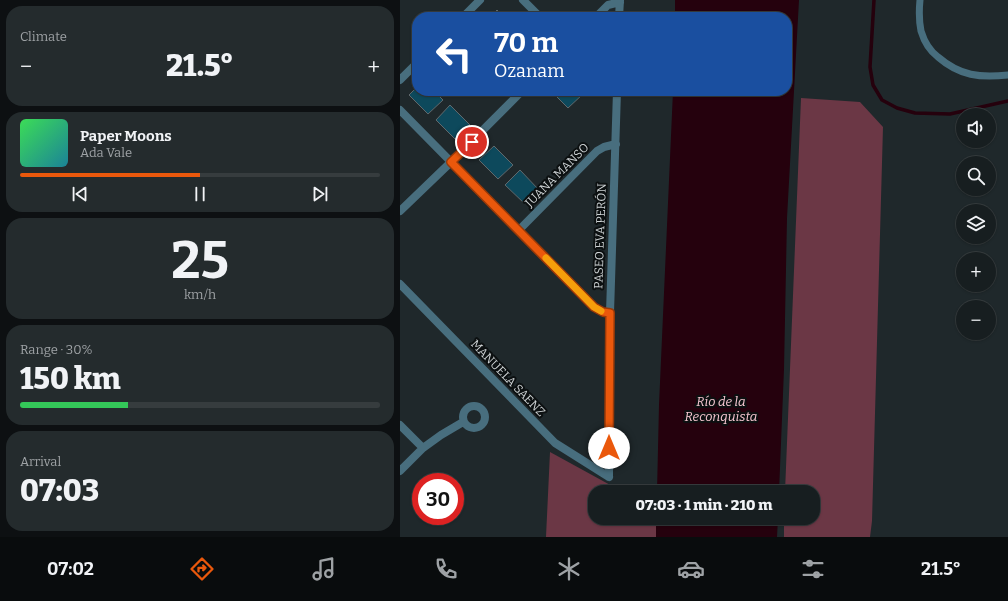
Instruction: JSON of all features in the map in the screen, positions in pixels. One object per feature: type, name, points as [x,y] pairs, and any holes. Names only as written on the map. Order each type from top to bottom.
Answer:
[{"type":"street","points":[[468,12],[480,0]]},
{"type":"street","points":[[523,0],[535,12]]},
{"type":"street","points":[[601,12],[608,5],[620,1],[619,12]]},
{"type":"street","points":[[400,80],[412,68]]},
{"type":"street","points":[[400,211],[517,96]]},
{"type":"street","name":"PASEO EVA PERÓN","points":[[609,478],[610,313],[617,96]]},
{"type":"street","points":[[400,110],[594,307],[603,312],[610,313]]},
{"type":"street","name":"JUANA MANSO","points":[[519,230],[597,151],[604,147],[616,144]]},
{"type":"street","name":"MANUELA SAENZ","points":[[400,284],[555,443],[609,478]]},
{"type":"street","points":[[400,471],[423,448],[463,422]]},
{"type":"street","points":[[400,425],[423,448]]},
{"type":"lane","points":[[920,0],[922,33],[934,54],[956,70],[971,75],[987,77],[1008,75]]},
{"type":"shaded area","points":[[801,98],[860,102],[883,127],[872,521],[870,537],[784,537],[784,525],[820,525],[820,485],[785,485]]},
{"type":"shaded area","points":[[550,452],[610,485],[588,485],[588,525],[656,525],[656,537],[546,537]]},
{"type":"water","name":"Río de la Reconquista","points":[[675,0],[799,0],[787,218],[784,369],[779,485],[657,485],[659,405],[673,96],[792,96],[792,12],[675,12]]},
{"type":"water","points":[[656,525],[778,525],[777,537],[656,537]]},
{"type":"building","points":[[412,92],[412,96],[439,96],[443,100],[428,114],[409,95]]},
{"type":"building","points":[[556,96],[581,96],[568,108]]},
{"type":"building","points":[[450,105],[470,125],[455,139],[436,120]]},
{"type":"building","points":[[494,146],[513,165],[498,179],[479,160]]},
{"type":"building","points":[[520,170],[539,190],[525,204],[505,185]]},
{"type":"waterway","points":[[874,0],[870,67],[873,85],[882,100],[897,108],[915,113],[950,114],[1008,101]]},
{"type":"slow traffic","points":[[546,258],[594,307],[601,311]]},
{"type":"route","points":[[472,142],[451,162],[594,307],[603,312],[610,313],[609,448]]}]
